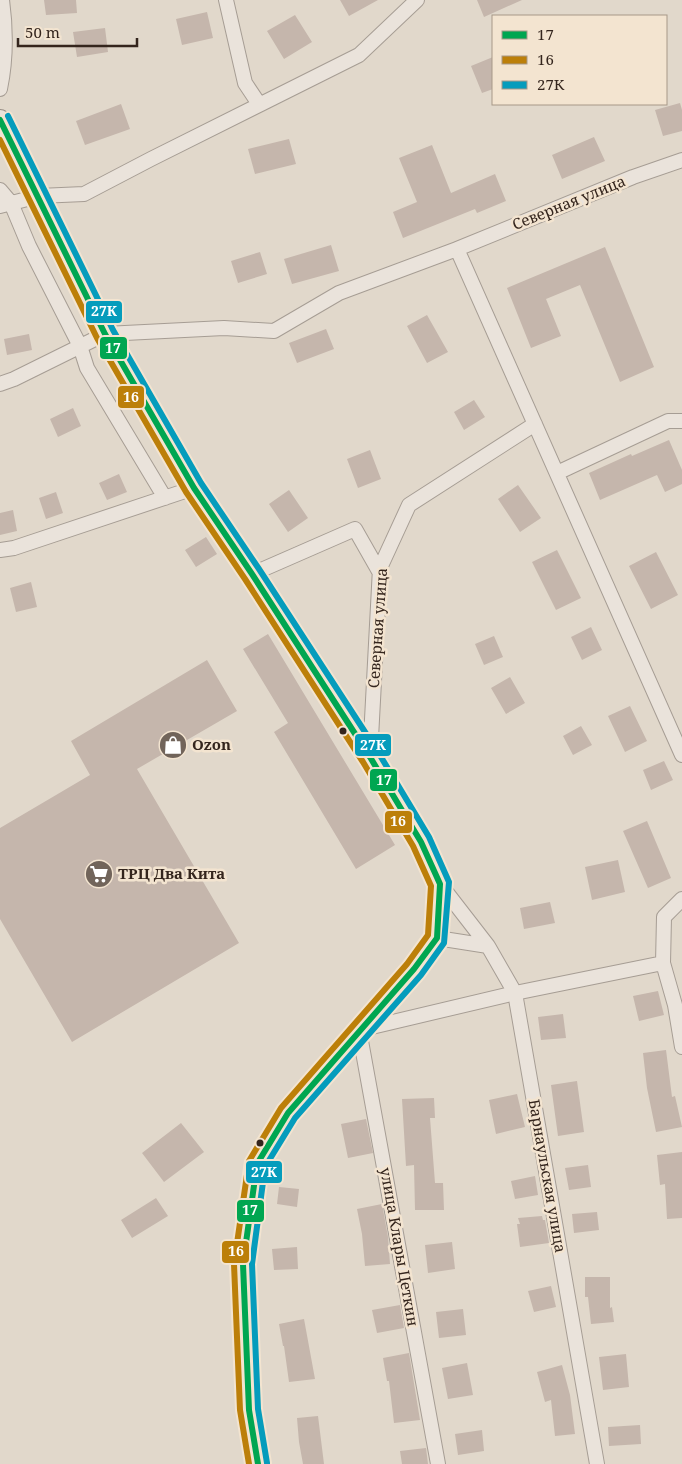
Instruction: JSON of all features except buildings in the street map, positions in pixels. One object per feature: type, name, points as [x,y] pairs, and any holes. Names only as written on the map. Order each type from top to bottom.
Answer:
[{"type":"street","points":[[0,89],[4,68],[2,0]]},
{"type":"street","points":[[226,0],[245,82],[259,104]]},
{"type":"street","points":[[5,205],[38,196],[84,194],[358,54],[417,0]]},
{"type":"street","points":[[0,120],[105,334],[194,488],[370,757],[422,842],[440,884],[437,938],[414,969],[288,1113],[257,1164],[243,1264],[249,1410],[258,1464]]},
{"type":"street","name":"Северная улица","points":[[105,334],[224,328],[274,331],[339,293],[458,249],[633,177],[682,160]]},
{"type":"street","points":[[0,190],[5,205],[29,246],[80,346],[88,368],[165,498]]},
{"type":"street","points":[[458,249],[682,755]]},
{"type":"street","points":[[0,384],[14,380],[105,334]]},
{"type":"street","points":[[557,473],[668,421],[682,421]]},
{"type":"street","name":"Северная улица","points":[[370,757],[380,568],[409,505],[535,424]]},
{"type":"street","points":[[0,550],[14,548],[194,488]]},
{"type":"street","points":[[252,574],[355,529],[380,573]]},
{"type":"street","name":"Барнаульская улица","points":[[440,884],[488,946],[515,992],[597,1464]]},
{"type":"street","points":[[682,898],[664,917],[663,963],[675,1005],[682,1047]]},
{"type":"street","points":[[437,938],[488,946]]},
{"type":"street","points":[[359,1030],[515,992],[663,963]]},
{"type":"street","name":"улица Клары Цеткин","points":[[359,1030],[438,1464]]},
{"type":"transit line","name":"27К","points":[[8,116],[113,330],[201,483],[378,752],[429,837],[449,882],[444,943],[421,975],[295,1118],[265,1167],[252,1264],[258,1409],[267,1463]]},
{"type":"transit line","name":"17","points":[[0,120],[105,334],[194,488],[370,757],[421,842],[440,884],[437,938],[414,969],[288,1113],[257,1164],[243,1264],[249,1410],[258,1464]]},
{"type":"transit line","name":"16","points":[[0,140],[97,338],[186,492],[245,579],[363,762],[413,846],[431,886],[428,935],[407,964],[281,1108],[249,1161],[234,1264],[240,1410],[249,1464]]},
{"type":"place","name":"Ozon","points":[[173,745]]},
{"type":"place","name":"ТРЦ Два Кита","points":[[99,874]]}]
